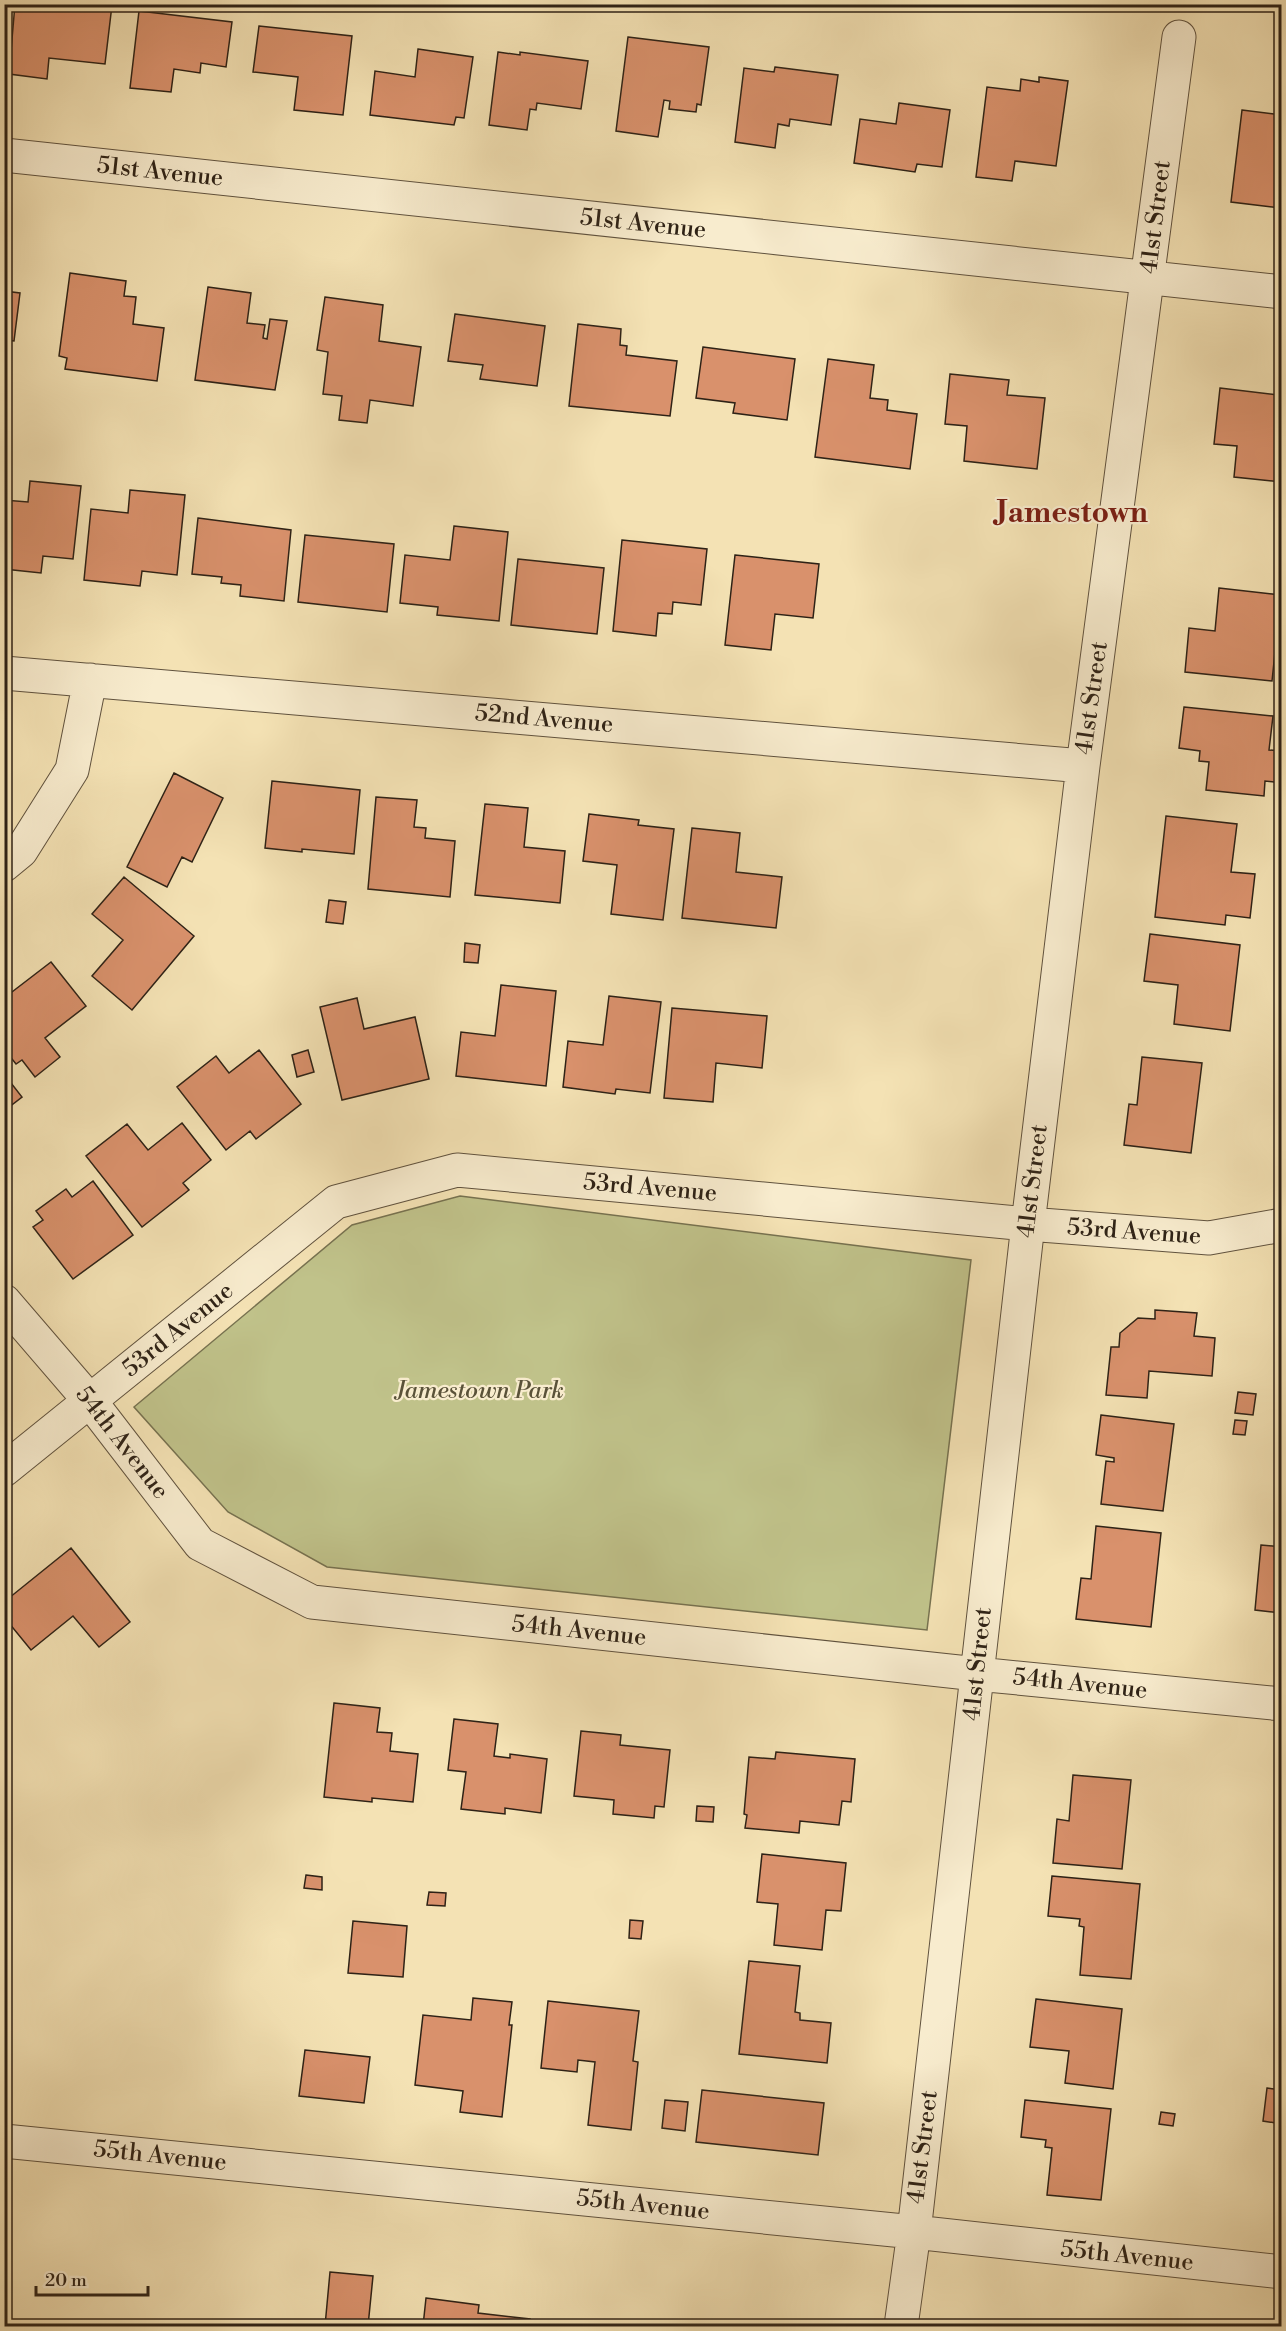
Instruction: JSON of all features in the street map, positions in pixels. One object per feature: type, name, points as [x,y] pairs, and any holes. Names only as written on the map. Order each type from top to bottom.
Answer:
[{"type":"street","name":"41st Street","points":[[901,2326],[914,2232],[1028,1224],[1083,766],[1179,37]]},
{"type":"street","name":"51st Avenue","points":[[4,155],[1281,292]]},
{"type":"street","name":"52nd Avenue","points":[[4,673],[1083,766]]},
{"type":"street","points":[[4,865],[21,851],[72,770],[90,680]]},
{"type":"street","name":"53rd Avenue","points":[[4,1470],[336,1202],[457,1170],[1028,1224],[1209,1238],[1281,1225]]},
{"type":"street","name":"54th Avenue","points":[[4,1301],[90,1401],[200,1544],[312,1602],[977,1674],[1281,1704]]},
{"type":"street","name":"55th Avenue","points":[[4,2141],[914,2232],[1281,2272]]},
{"type":"green space","name":"Jamestown Park","points":[[460,1196],[971,1260],[927,1630],[327,1567],[228,1512],[134,1407],[352,1225]]},
{"type":"building","points":[[15,4],[112,5],[105,64],[49,58],[47,79],[9,74]]},
{"type":"building","points":[[139,11],[232,22],[226,67],[201,63],[200,73],[174,69],[171,92],[130,88]]},
{"type":"building","points":[[259,26],[352,36],[343,115],[294,110],[298,77],[253,72]]},
{"type":"building","points":[[628,37],[709,47],[701,105],[697,104],[696,112],[669,109],[670,101],[664,100],[658,137],[616,131]]},
{"type":"building","points":[[418,49],[473,57],[464,118],[456,117],[454,125],[370,115],[375,71],[415,77]]},
{"type":"building","points":[[498,52],[520,55],[520,52],[588,61],[581,109],[537,103],[536,110],[530,109],[527,130],[489,125]]},
{"type":"building","points":[[775,67],[838,75],[831,125],[790,119],[789,126],[778,124],[775,148],[735,142],[744,68],[774,72]]},
{"type":"building","points":[[1039,77],[1068,81],[1056,166],[1015,161],[1012,181],[976,177],[987,87],[1020,91],[1021,79],[1039,82]]},
{"type":"building","points":[[899,103],[950,110],[942,167],[917,164],[915,172],[854,163],[860,119],[896,124]]},
{"type":"building","points":[[1242,110],[1282,115],[1281,208],[1231,202]]},
{"type":"building","points":[[70,273],[126,281],[124,296],[136,297],[133,324],[164,328],[157,381],[65,369],[67,358],[59,356]]},
{"type":"building","points":[[208,287],[251,293],[247,323],[265,325],[263,338],[267,339],[270,319],[287,321],[275,390],[195,380]]},
{"type":"building","points":[[4,291],[20,293],[14,341],[4,340]]},
{"type":"building","points":[[325,297],[383,305],[379,341],[421,347],[413,406],[370,400],[367,423],[339,420],[342,396],[323,394],[328,352],[317,350]]},
{"type":"building","points":[[455,314],[545,326],[537,386],[480,379],[483,365],[448,361]]},
{"type":"building","points":[[578,324],[621,329],[620,345],[627,346],[626,355],[677,361],[670,416],[569,406]]},
{"type":"building","points":[[703,347],[795,359],[787,420],[733,413],[735,403],[696,398]]},
{"type":"building","points":[[828,359],[874,365],[870,398],[888,400],[887,410],[917,414],[910,469],[815,457]]},
{"type":"building","points":[[950,374],[1009,380],[1007,395],[1045,398],[1037,469],[964,461],[967,426],[945,424]]},
{"type":"building","points":[[1220,388],[1278,395],[1278,399],[1282,399],[1282,482],[1234,477],[1237,446],[1214,444]]},
{"type":"building","points":[[30,481],[81,486],[73,559],[43,556],[41,573],[4,569],[4,500],[28,502]]},
{"type":"building","points":[[130,490],[185,495],[177,575],[142,571],[140,586],[84,580],[91,509],[128,513]]},
{"type":"building","points":[[198,518],[291,530],[284,601],[240,596],[241,585],[221,583],[222,577],[192,574]]},
{"type":"building","points":[[454,526],[508,532],[499,621],[437,615],[438,607],[400,603],[405,555],[450,560]]},
{"type":"building","points":[[305,535],[394,544],[387,612],[298,602]]},
{"type":"building","points":[[622,540],[707,549],[701,605],[673,602],[672,614],[658,613],[656,636],[613,631]]},
{"type":"building","points":[[735,555],[819,564],[813,618],[775,614],[771,650],[725,645]]},
{"type":"building","points":[[518,559],[604,568],[597,634],[511,625]]},
{"type":"building","points":[[1219,588],[1281,595],[1272,681],[1185,672],[1189,628],[1215,631]]},
{"type":"building","points":[[1184,707],[1273,716],[1269,750],[1282,751],[1282,783],[1265,781],[1264,796],[1206,790],[1209,762],[1199,761],[1200,751],[1179,748]]},
{"type":"building","points":[[174,773],[223,798],[192,862],[182,857],[167,887],[127,867]]},
{"type":"building","points":[[272,781],[360,790],[354,854],[265,848]]},
{"type":"building","points":[[376,797],[417,800],[414,827],[426,828],[425,838],[455,841],[450,897],[368,889]]},
{"type":"building","points":[[485,804],[528,808],[524,847],[565,851],[560,903],[475,895]]},
{"type":"building","points":[[589,814],[639,820],[638,825],[674,829],[663,920],[611,914],[617,865],[583,861]]},
{"type":"building","points":[[1166,816],[1237,824],[1231,872],[1255,874],[1250,918],[1226,915],[1225,925],[1155,917]]},
{"type":"building","points":[[692,828],[740,833],[736,872],[782,877],[776,928],[682,918]]},
{"type":"building","points":[[124,877],[194,936],[132,1010],[92,976],[123,940],[92,914]]},
{"type":"building","points":[[329,900],[346,902],[343,924],[326,922]]},
{"type":"building","points":[[1150,934],[1240,945],[1230,1031],[1174,1024],[1178,985],[1144,981]]},
{"type":"building","points":[[465,943],[480,945],[478,963],[464,962]]},
{"type":"building","points":[[51,962],[86,1006],[45,1038],[60,1057],[35,1077],[22,1060],[16,1064],[4,1049],[4,990],[8,995]]},
{"type":"building","points":[[501,985],[556,991],[546,1086],[456,1076],[461,1032],[495,1036]]},
{"type":"building","points":[[609,996],[661,1002],[650,1093],[616,1089],[615,1094],[563,1087],[568,1041],[603,1045]]},
{"type":"building","points":[[357,998],[364,1029],[415,1017],[429,1079],[342,1100],[320,1007]]},
{"type":"building","points":[[672,1008],[767,1016],[762,1068],[716,1063],[713,1102],[664,1098]]},
{"type":"building","points":[[259,1050],[301,1104],[256,1139],[250,1131],[226,1150],[177,1087],[216,1056],[229,1073]]},
{"type":"building","points":[[308,1050],[314,1072],[297,1077],[292,1055]]},
{"type":"building","points":[[1142,1057],[1202,1063],[1191,1153],[1124,1145],[1129,1104],[1137,1105]]},
{"type":"building","points":[[4,1074],[22,1097],[4,1111]]},
{"type":"building","points":[[182,1123],[211,1160],[183,1183],[189,1190],[142,1227],[86,1156],[127,1124],[148,1150]]},
{"type":"building","points":[[93,1181],[133,1235],[73,1279],[33,1227],[43,1220],[36,1211],[66,1189],[72,1197]]},
{"type":"building","points":[[1155,1310],[1197,1313],[1194,1336],[1215,1338],[1212,1376],[1149,1371],[1147,1398],[1106,1395],[1111,1347],[1119,1347],[1120,1333],[1138,1318],[1155,1319]]},
{"type":"building","points":[[1238,1392],[1256,1394],[1253,1415],[1235,1413]]},
{"type":"building","points":[[1101,1415],[1174,1424],[1163,1511],[1101,1504],[1106,1461],[1114,1462],[1114,1458],[1096,1455]]},
{"type":"building","points":[[1235,1420],[1247,1421],[1245,1435],[1233,1434]]},
{"type":"building","points":[[1096,1526],[1161,1533],[1151,1627],[1076,1619],[1081,1578],[1091,1579]]},
{"type":"building","points":[[1261,1545],[1282,1547],[1282,1613],[1255,1610]]},
{"type":"building","points":[[71,1548],[130,1622],[99,1647],[73,1616],[31,1650],[4,1617],[4,1602]]},
{"type":"building","points":[[334,1703],[380,1708],[377,1732],[392,1733],[390,1751],[418,1754],[413,1802],[372,1798],[372,1802],[324,1797]]},
{"type":"building","points":[[454,1719],[498,1724],[494,1756],[510,1758],[510,1754],[547,1759],[541,1813],[505,1808],[505,1814],[461,1809],[466,1772],[448,1770]]},
{"type":"building","points":[[581,1731],[621,1735],[620,1745],[670,1750],[664,1807],[655,1806],[654,1818],[613,1814],[614,1800],[574,1796]]},
{"type":"building","points":[[776,1752],[855,1759],[851,1802],[842,1801],[839,1825],[800,1821],[799,1833],[745,1828],[749,1757],[775,1759]]},
{"type":"building","points":[[1073,1775],[1131,1780],[1122,1869],[1053,1863],[1057,1819],[1069,1821]]},
{"type":"building","points":[[697,1806],[714,1807],[713,1822],[696,1821]]},
{"type":"building","points":[[762,1854],[846,1863],[841,1911],[826,1910],[822,1950],[774,1945],[778,1904],[757,1902]]},
{"type":"building","points":[[306,1875],[322,1877],[322,1890],[304,1888]]},
{"type":"building","points":[[1052,1876],[1140,1884],[1131,1979],[1080,1975],[1084,1927],[1079,1926],[1080,1919],[1048,1916]]},
{"type":"building","points":[[429,1892],[446,1893],[445,1906],[427,1905]]},
{"type":"building","points":[[630,1920],[643,1921],[641,1939],[629,1938]]},
{"type":"building","points":[[353,1921],[407,1926],[403,1977],[348,1973]]},
{"type":"building","points":[[749,1961],[800,1966],[795,2012],[800,2013],[800,2020],[831,2023],[827,2063],[739,2054]]},
{"type":"building","points":[[473,1998],[512,2002],[509,2025],[512,2025],[502,2117],[460,2112],[463,2091],[415,2085],[423,2015],[471,2020]]},
{"type":"building","points":[[1036,1999],[1122,2009],[1113,2089],[1065,2083],[1069,2051],[1030,2047]]},
{"type":"building","points":[[548,2001],[639,2011],[633,2061],[638,2062],[631,2130],[588,2125],[595,2062],[578,2060],[577,2072],[541,2068]]},
{"type":"building","points":[[305,2050],[370,2057],[364,2103],[299,2096]]},
{"type":"building","points":[[1267,2088],[1282,2090],[1282,2124],[1263,2121]]},
{"type":"building","points":[[702,2090],[824,2103],[818,2155],[696,2142]]},
{"type":"building","points":[[665,2100],[688,2102],[685,2131],[662,2128]]},
{"type":"building","points":[[1025,2100],[1111,2109],[1101,2200],[1047,2195],[1052,2148],[1045,2147],[1046,2140],[1021,2137]]},
{"type":"building","points":[[1161,2112],[1175,2114],[1173,2126],[1159,2124]]},
{"type":"building","points":[[330,2272],[373,2276],[368,2326],[325,2326]]},
{"type":"building","points":[[426,2298],[479,2305],[478,2313],[530,2319],[529,2326],[423,2326]]},
{"type":"district","name":"Jamestown","points":[[1072,513]]}]
